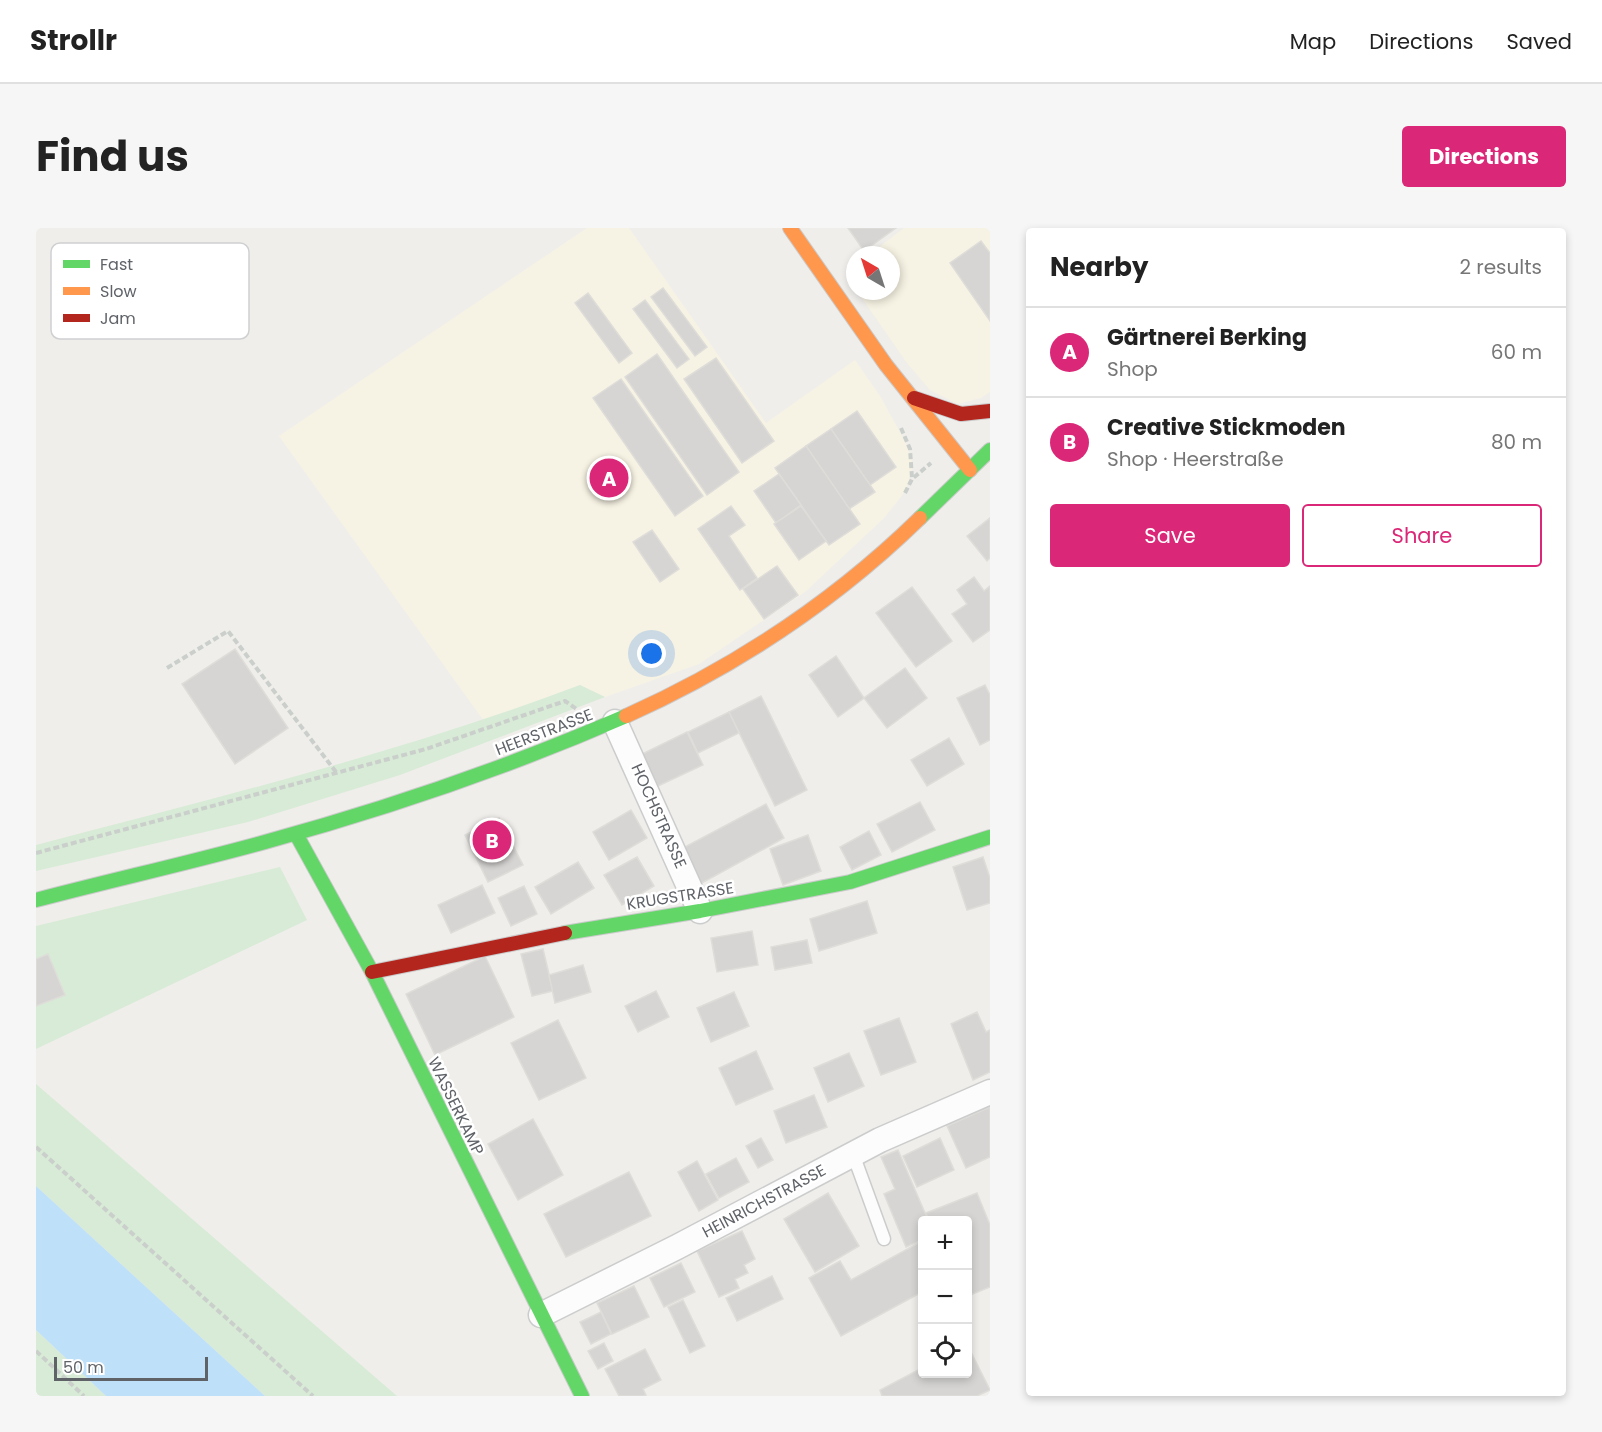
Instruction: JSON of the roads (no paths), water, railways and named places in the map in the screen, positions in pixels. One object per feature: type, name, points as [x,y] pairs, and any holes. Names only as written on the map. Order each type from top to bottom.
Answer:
[{"type":"street","points":[[790,228],[912,397],[970,470]]},
{"type":"street","points":[[912,397],[952,413],[990,411]]},
{"type":"street","name":"HEERSTRASSE","points":[[36,900],[296,834],[525,759],[615,722],[723,666],[822,604],[891,544],[990,450]]},
{"type":"street","name":"HOCHSTRASSE","points":[[615,722],[700,911]]},
{"type":"street","name":"WASSERKAMP","points":[[296,834],[372,972],[582,1396]]},
{"type":"street","name":"KRUGSTRASSE","points":[[372,972],[531,938],[700,911],[850,882],[990,837]]},
{"type":"street","name":"HEINRICHSTRASSE","points":[[541,1315],[677,1247],[853,1154],[990,1092]]},
{"type":"lane","points":[[853,1154],[884,1239]]},
{"type":"water","points":[[36,1186],[265,1396],[106,1396],[36,1330]]},
{"type":"place","name":"Gärtnerei Berking","points":[[609,478]]},
{"type":"place","name":"Creative Stickmoden","points":[[492,840]]}]
